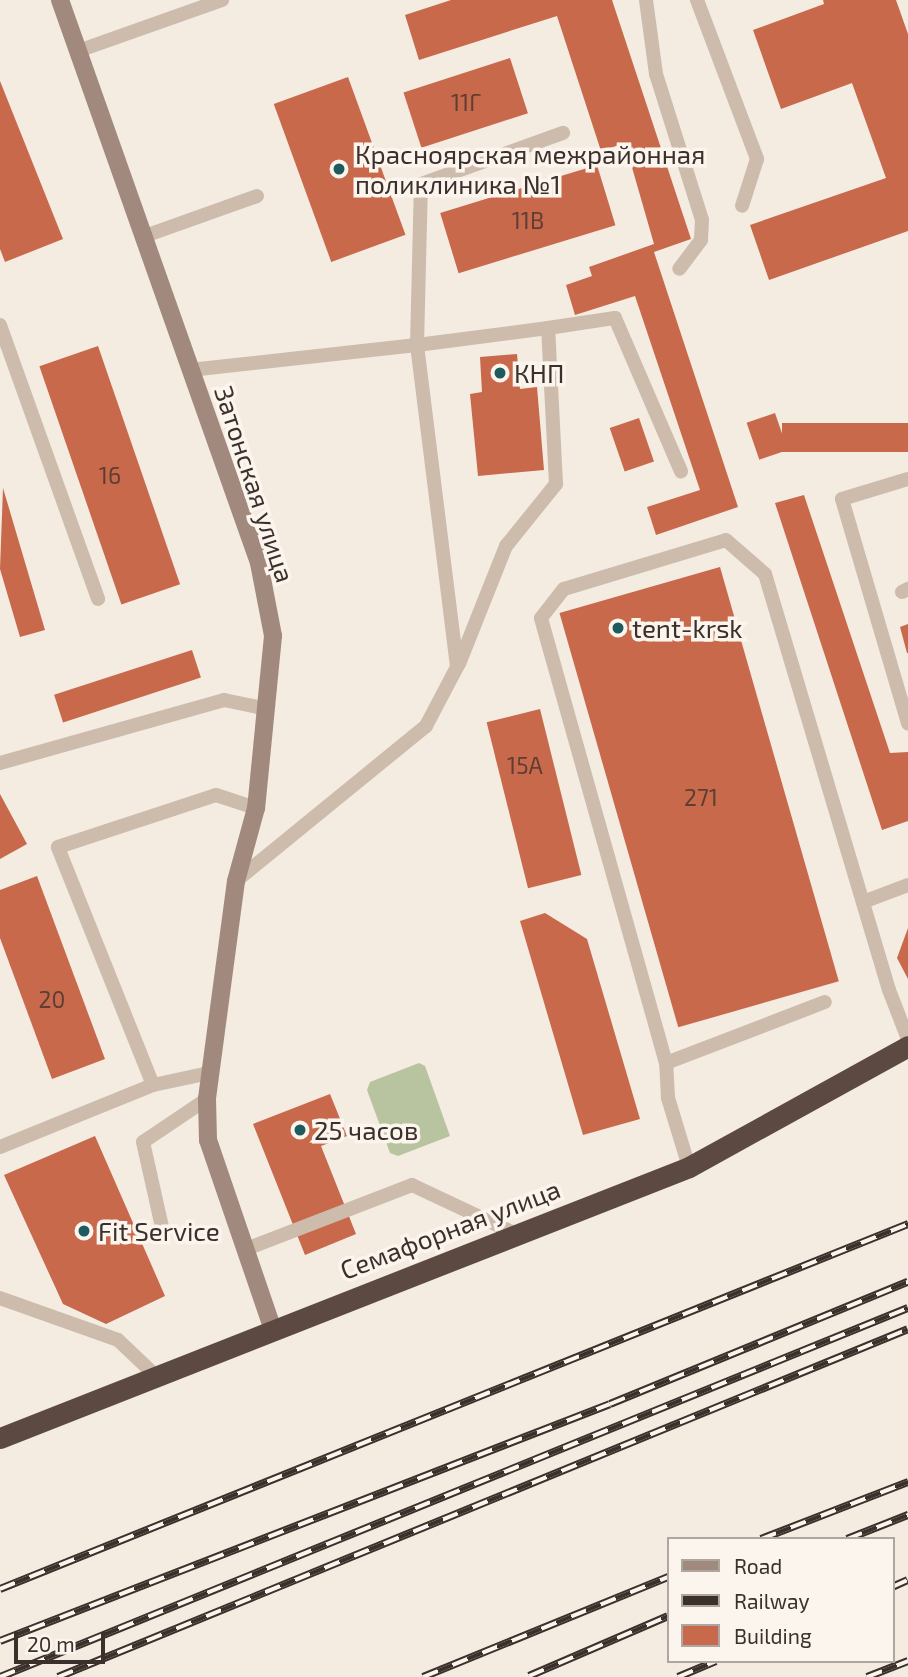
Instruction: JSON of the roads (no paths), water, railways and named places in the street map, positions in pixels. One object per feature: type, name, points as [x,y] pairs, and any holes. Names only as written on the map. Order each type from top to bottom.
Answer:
[{"type":"highway","name":"Семафорная улица","points":[[0,1438],[272,1328],[688,1167],[908,1046]]},
{"type":"main road","name":"Затонская улица","points":[[60,0],[260,564],[273,636],[256,807],[236,881],[207,1099],[208,1139],[272,1328]]},
{"type":"lane","points":[[78,51],[222,0]]},
{"type":"lane","points":[[646,0],[656,74],[702,220],[701,240],[679,269]]},
{"type":"lane","points":[[697,0],[757,159],[742,206]]},
{"type":"lane","points":[[457,667],[417,345],[421,184],[563,134]]},
{"type":"lane","points":[[142,237],[257,196]]},
{"type":"lane","points":[[190,370],[417,345],[615,318],[681,471]]},
{"type":"lane","points":[[0,325],[98,599]]},
{"type":"lane","points":[[236,881],[426,726],[457,667],[506,546],[556,484],[548,328]]},
{"type":"lane","points":[[908,479],[842,499],[908,723]]},
{"type":"lane","points":[[688,1167],[668,1098],[666,1063],[541,618],[564,589],[726,540],[765,574],[863,902],[908,1039]]},
{"type":"lane","points":[[0,764],[223,700],[267,709]]},
{"type":"lane","points":[[153,1085],[58,848],[216,795],[256,807]]},
{"type":"lane","points":[[863,902],[908,885]]},
{"type":"lane","points":[[666,1063],[825,1002]]},
{"type":"lane","points":[[0,1147],[153,1085],[209,1073]]},
{"type":"lane","points":[[162,1227],[143,1142],[207,1099]]},
{"type":"lane","points":[[246,1249],[412,1185],[516,1234]]},
{"type":"lane","points":[[0,1298],[118,1340],[156,1377]]},
{"type":"railway","points":[[0,1589],[908,1224]]},
{"type":"railway","points":[[0,1641],[610,1404],[908,1282]]},
{"type":"railway","points":[[0,1677],[908,1308]]},
{"type":"railway","points":[[58,1677],[908,1329]]},
{"type":"railway","points":[[766,1537],[908,1482]]},
{"type":"railway","points":[[852,1537],[908,1515]]},
{"type":"railway","points":[[423,1677],[666,1578]]},
{"type":"railway","points":[[894,1586],[908,1580]]},
{"type":"railway","points":[[529,1676],[666,1617]]},
{"type":"railway","points":[[867,1677],[908,1661]]},
{"type":"railway","points":[[678,1677],[711,1663]]},
{"type":"place","name":"Красноярская межрайонная поликлиника №1","points":[[339,169]]},
{"type":"place","name":"КНП","points":[[500,373]]},
{"type":"place","name":"tent-krsk","points":[[618,628]]},
{"type":"place","name":"25 часов","points":[[300,1130]]},
{"type":"place","name":"Fit Service","points":[[84,1231]]}]
